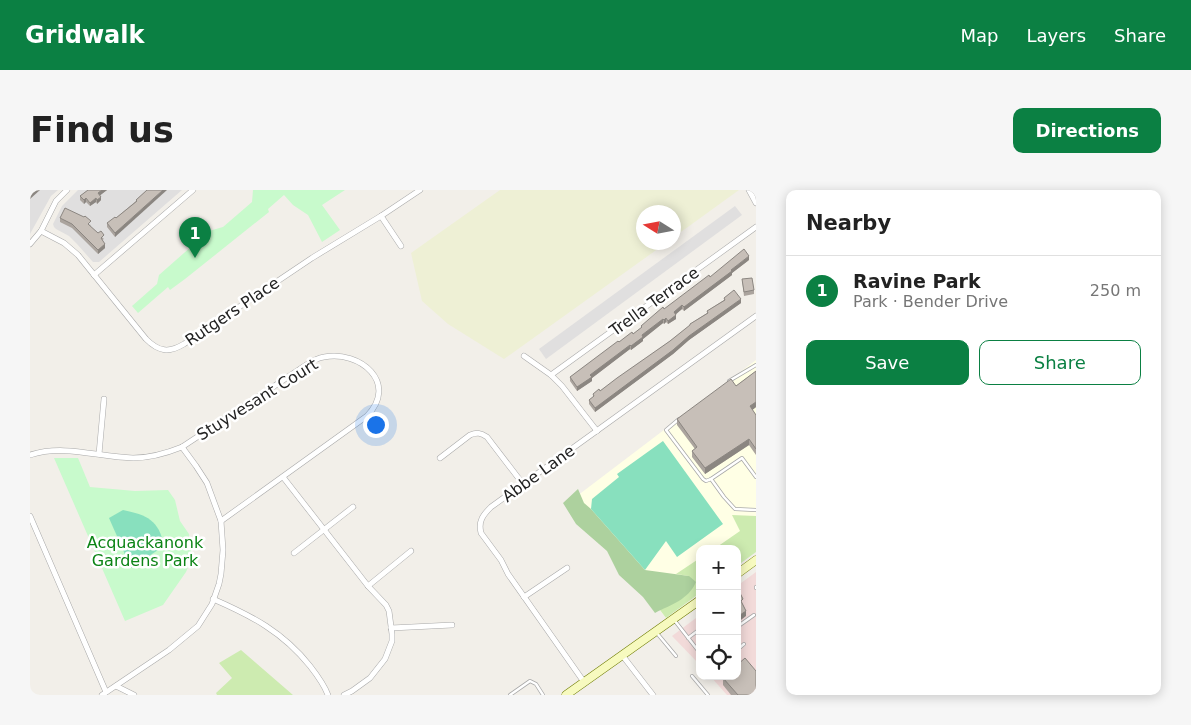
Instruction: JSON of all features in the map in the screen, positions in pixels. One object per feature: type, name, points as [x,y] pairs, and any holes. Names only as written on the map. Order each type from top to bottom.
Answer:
[{"type":"main road","points":[[741,571],[756,560]]},
{"type":"main road","points":[[566,695],[696,603]]},
{"type":"street","points":[[30,244],[41,231],[56,201],[67,190]]},
{"type":"street","points":[[94,276],[193,190]]},
{"type":"street","name":"Rutgers Place","points":[[41,231],[64,242],[78,255],[152,345],[171,350],[184,344],[312,258],[420,190]]},
{"type":"street","points":[[749,190],[756,203]]},
{"type":"street","points":[[381,216],[401,246]]},
{"type":"street","name":"Trella Terrace","points":[[551,375],[756,227]]},
{"type":"street","name":"Abbe Lane","points":[[584,682],[524,598],[501,560],[481,533],[480,522],[483,515],[756,316]]},
{"type":"street","points":[[524,356],[551,375],[567,392],[597,431]]},
{"type":"street","name":"Stuyvesant Court","points":[[30,455],[50,450],[63,450],[133,458],[171,452],[182,447],[316,359],[339,357],[365,366],[375,376],[378,383],[376,406],[367,416],[221,521]]},
{"type":"street","points":[[99,454],[104,399]]},
{"type":"street","points":[[440,458],[470,435],[481,433],[487,437],[523,484]]},
{"type":"street","points":[[30,516],[104,694],[169,650],[198,626],[212,604],[219,584],[223,561],[221,521],[206,483],[182,447]]},
{"type":"street","points":[[283,477],[389,611],[392,641],[385,659],[365,682],[344,695]]},
{"type":"street","points":[[294,553],[353,507]]},
{"type":"street","points":[[368,586],[411,550]]},
{"type":"street","points":[[524,598],[567,568]]},
{"type":"street","points":[[213,599],[242,612],[279,634],[305,660],[319,678],[328,695]]},
{"type":"street","points":[[391,628],[452,625]]},
{"type":"street","points":[[622,655],[653,695]]},
{"type":"street","points":[[116,686],[134,695]]},
{"type":"lane","points":[[726,384],[756,365]]},
{"type":"lane","points":[[684,415],[666,430],[703,479],[711,479],[742,458],[756,477]]},
{"type":"lane","points":[[711,479],[735,509],[756,510]]},
{"type":"lane","points":[[741,624],[754,615]]},
{"type":"lane","points":[[673,618],[696,648]]},
{"type":"lane","points":[[655,631],[676,656]]},
{"type":"lane","points":[[688,638],[696,632]]},
{"type":"lane","points":[[692,676],[708,695]]},
{"type":"lane","points":[[510,695],[530,681],[536,684],[543,695]]},
{"type":"shaded area","points":[[30,190],[58,190],[51,196],[30,234]]},
{"type":"shaded area","points":[[78,190],[182,190],[99,262],[93,262],[69,236],[56,229],[53,224],[62,206]]},
{"type":"shaded area","points":[[500,190],[739,190],[681,232],[681,205],[636,205],[636,250],[656,250],[504,359],[448,324],[422,301],[411,253]]},
{"type":"shaded area","points":[[735,206],[742,215],[546,359],[539,349],[675,250],[681,250],[681,245]]},
{"type":"shaded area","points":[[756,360],[756,551],[741,549],[741,545],[696,545],[696,596],[666,618],[573,499]]},
{"type":"shaded area","points":[[756,572],[756,695],[727,695],[714,680],[741,680],[741,583]]},
{"type":"shaded area","points":[[696,618],[696,661],[672,636]]},
{"type":"green space","points":[[253,190],[345,190],[322,205],[340,230],[322,242],[308,215],[293,205],[284,195],[268,209],[269,212],[185,279],[170,290],[168,287],[138,313],[132,306],[157,284],[159,275],[209,231],[223,227],[252,202]]},
{"type":"green space","points":[[663,441],[723,524],[677,557],[666,541],[645,570],[591,509],[592,499],[619,477],[617,474]]},
{"type":"green space","name":"Acquackanonk Gardens Park","points":[[54,458],[78,458],[90,487],[135,491],[168,490],[175,500],[180,521],[189,534],[192,558],[186,572],[163,605],[125,621]]},
{"type":"green space","points":[[578,489],[584,503],[645,570],[689,576],[696,582],[693,588],[679,601],[655,613],[643,597],[619,575],[607,551],[576,524],[563,503]]},
{"type":"green space","points":[[123,510],[139,514],[151,520],[159,530],[164,546],[131,568],[109,518]]},
{"type":"green space","points":[[732,515],[756,516],[756,552],[741,563],[741,545],[720,545],[740,531]]},
{"type":"green space","points":[[696,561],[696,596],[666,618],[660,610],[689,576],[676,574]]},
{"type":"green space","points":[[241,650],[293,695],[217,695],[216,693],[232,678],[219,663]]},
{"type":"building","points":[[88,190],[102,190],[98,193],[101,197],[97,200],[96,198],[90,203],[86,198],[84,200],[80,196]]},
{"type":"building","points":[[147,190],[163,190],[115,233],[107,223],[137,201]]},
{"type":"building","points":[[65,208],[85,216],[91,221],[88,224],[98,233],[101,231],[104,235],[101,238],[105,244],[98,250],[72,224],[60,218]]},
{"type":"building","points":[[744,249],[749,256],[732,271],[684,307],[682,305],[674,312],[676,315],[668,321],[666,318],[663,319],[642,335],[643,337],[590,375],[592,377],[577,387],[570,377],[618,341],[632,332],[633,334],[663,307],[664,309],[709,275],[710,277]]},
{"type":"building","points":[[752,278],[754,290],[744,292],[742,279]]},
{"type":"building","points":[[734,290],[741,299],[595,408],[589,400],[594,396],[593,394],[599,389],[600,391],[670,341],[690,324],[708,313],[707,311],[725,300],[724,298]]},
{"type":"building","points":[[756,371],[756,402],[750,406],[756,415],[756,449],[749,439],[705,468],[692,451],[697,447],[677,419],[731,379],[736,386]]},
{"type":"building","points":[[741,601],[746,611],[741,614]]},
{"type":"building","points":[[745,658],[756,671],[756,695],[738,695],[725,680],[741,680],[741,662]]},
{"type":"place","name":"Ravine Park","points":[[195,258]]}]
